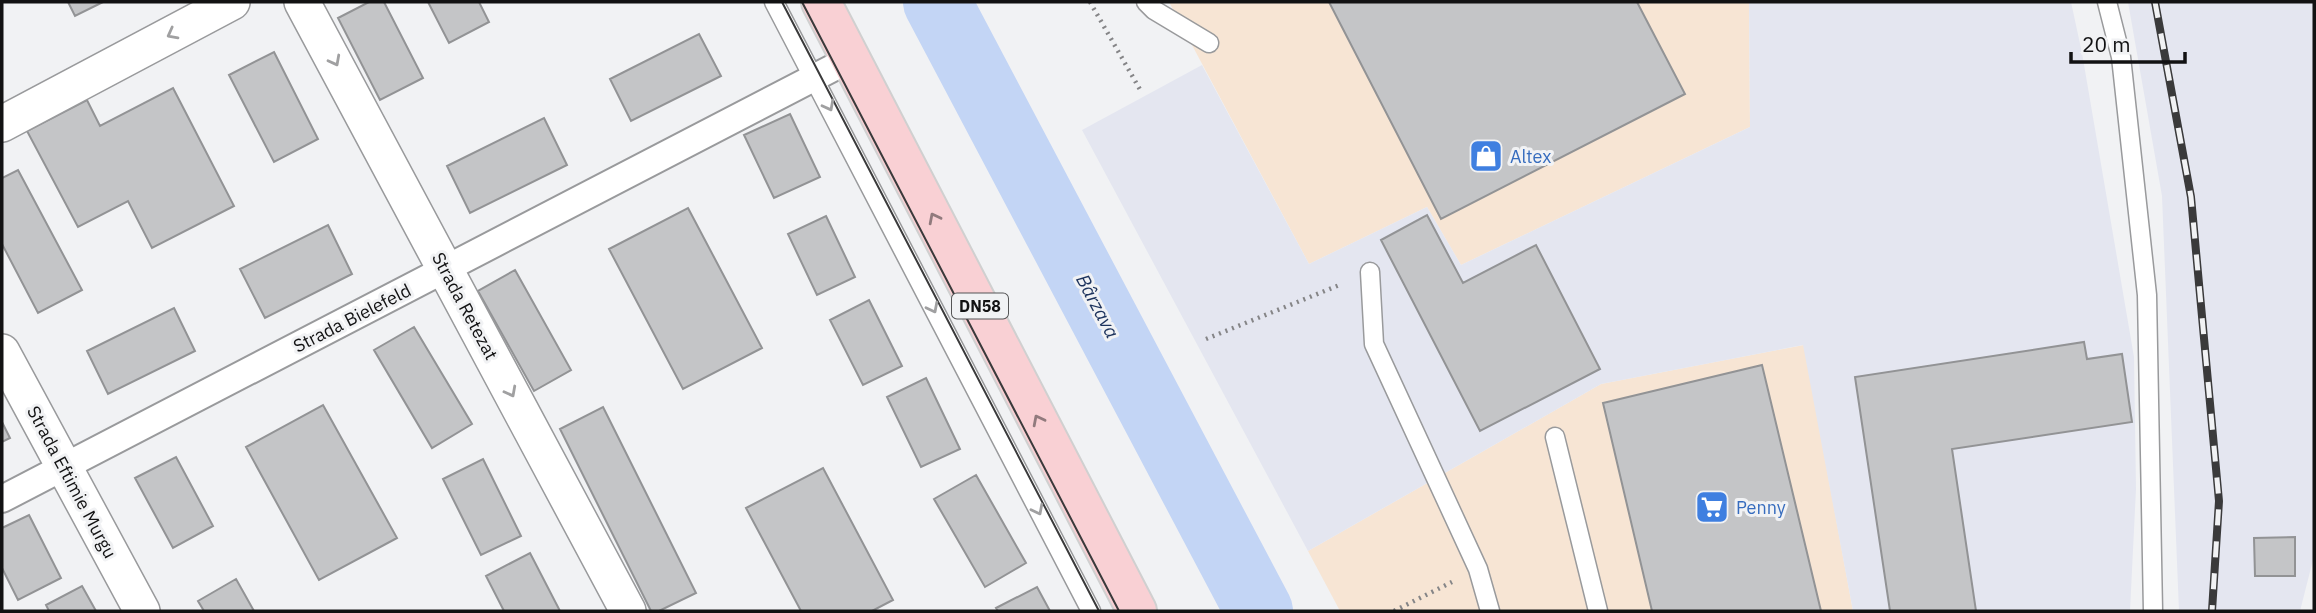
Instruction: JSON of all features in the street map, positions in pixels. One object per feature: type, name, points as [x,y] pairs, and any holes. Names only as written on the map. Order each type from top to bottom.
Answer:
[{"type":"main road","name":"DN58","points":[[821,2],[1137,611]]},
{"type":"street","points":[[2,124],[232,2]]},
{"type":"street","name":"Strada Retezat","points":[[302,2],[628,611]]},
{"type":"street","name":"Strada Bielefeld","points":[[2,499],[852,58]]},
{"type":"street","name":"Strada Eftimie Murgu","points":[[2,352],[142,611]]},
{"type":"lane","points":[[774,2],[1091,611]]},
{"type":"lane","points":[[1146,2],[1154,10],[1209,43]]},
{"type":"lane","points":[[2107,2],[2121,57],[2147,295],[2153,611]]},
{"type":"lane","points":[[1370,272],[1374,344],[1478,569],[1490,611]]},
{"type":"lane","points":[[1555,437],[1598,611]]},
{"type":"path","points":[[1090,2],[1142,93]]},
{"type":"path","points":[[1206,339],[1370,272]]},
{"type":"path","points":[[1394,611],[1478,569]]},
{"type":"shaded area","points":[[1169,2],[1749,2],[1750,127],[1461,265],[1427,207],[1309,264]]},
{"type":"shaded area","points":[[1749,2],[2071,2],[2134,357],[2136,489],[2130,611],[1853,611],[1803,345],[1601,384],[1308,551],[1082,130],[1202,65],[1309,264],[1427,207],[1461,265],[1750,127]]},
{"type":"shaded area","points":[[2128,2],[2314,2],[2314,556],[2300,611],[2179,611],[2162,196]]},
{"type":"shaded area","points":[[1804,345],[1853,611],[1340,611],[1308,551],[1601,384]]},
{"type":"building","points":[[68,2],[103,2],[75,16]]},
{"type":"building","points":[[369,2],[384,2],[423,78],[380,100],[338,18]]},
{"type":"building","points":[[428,2],[479,2],[489,22],[449,43]]},
{"type":"building","name":"Altex","points":[[1329,2],[1637,2],[1685,94],[1441,219]]},
{"type":"building","points":[[699,34],[721,76],[631,121],[610,79]]},
{"type":"building","points":[[274,52],[318,139],[274,162],[229,75]]},
{"type":"building","points":[[173,88],[234,206],[152,248],[128,201],[78,227],[27,131],[87,100],[100,126]]},
{"type":"building","points":[[790,114],[820,177],[774,198],[744,135]]},
{"type":"building","points":[[544,118],[567,165],[470,213],[447,166]]},
{"type":"building","points":[[18,170],[82,290],[38,313],[2,244],[2,178]]},
{"type":"building","points":[[688,208],[762,348],[683,389],[609,249]]},
{"type":"building","points":[[1427,215],[1463,283],[1536,245],[1600,369],[1480,431],[1381,240]]},
{"type":"building","points":[[826,216],[855,277],[817,295],[788,234]]},
{"type":"building","points":[[328,225],[352,274],[265,318],[240,269]]},
{"type":"building","points":[[515,270],[571,370],[534,391],[478,291]]},
{"type":"building","points":[[869,300],[902,366],[863,385],[830,320]]},
{"type":"building","points":[[174,308],[195,351],[108,394],[87,351]]},
{"type":"building","points":[[414,327],[472,424],[432,448],[374,350]]},
{"type":"building","points":[[2084,342],[2087,359],[2122,354],[2132,422],[1952,449],[1976,611],[1890,611],[1855,377]]},
{"type":"building","name":"Penny","points":[[1762,365],[1821,611],[1652,611],[1603,403]]},
{"type":"building","points":[[926,378],[960,449],[921,467],[887,397]]},
{"type":"building","points":[[323,405],[397,538],[319,580],[246,447]]},
{"type":"building","points":[[603,407],[696,593],[659,611],[651,611],[560,429]]},
{"type":"building","points":[[2,422],[10,438],[2,442]]},
{"type":"building","points":[[176,457],[213,526],[173,548],[135,478]]},
{"type":"building","points":[[483,459],[521,536],[481,555],[443,479]]},
{"type":"building","points":[[823,468],[893,600],[872,611],[801,611],[746,508]]},
{"type":"building","points":[[976,475],[1026,563],[985,587],[934,499]]},
{"type":"building","points":[[29,515],[61,578],[18,600],[2,568],[2,528]]},
{"type":"building","points":[[2295,537],[2295,576],[2255,576],[2254,538]]},
{"type":"building","points":[[530,553],[560,611],[504,611],[486,576]]},
{"type":"building","points":[[236,579],[254,611],[204,611],[198,601]]},
{"type":"building","points":[[82,586],[96,611],[49,611],[46,605]]},
{"type":"building","points":[[1037,587],[1050,611],[998,611],[996,608]]},
{"type":"waterway","name":"Bârzava","points":[[937,2],[1259,611]]},
{"type":"tram line","points":[[782,2],[1099,611]]},
{"type":"tram line","points":[[802,2],[1119,611]]},
{"type":"railway","points":[[2155,2],[2191,197],[2219,501],[2212,611]]},
{"type":"place","name":"Altex","points":[[1486,156]]},
{"type":"place","name":"Penny","points":[[1712,507]]}]
